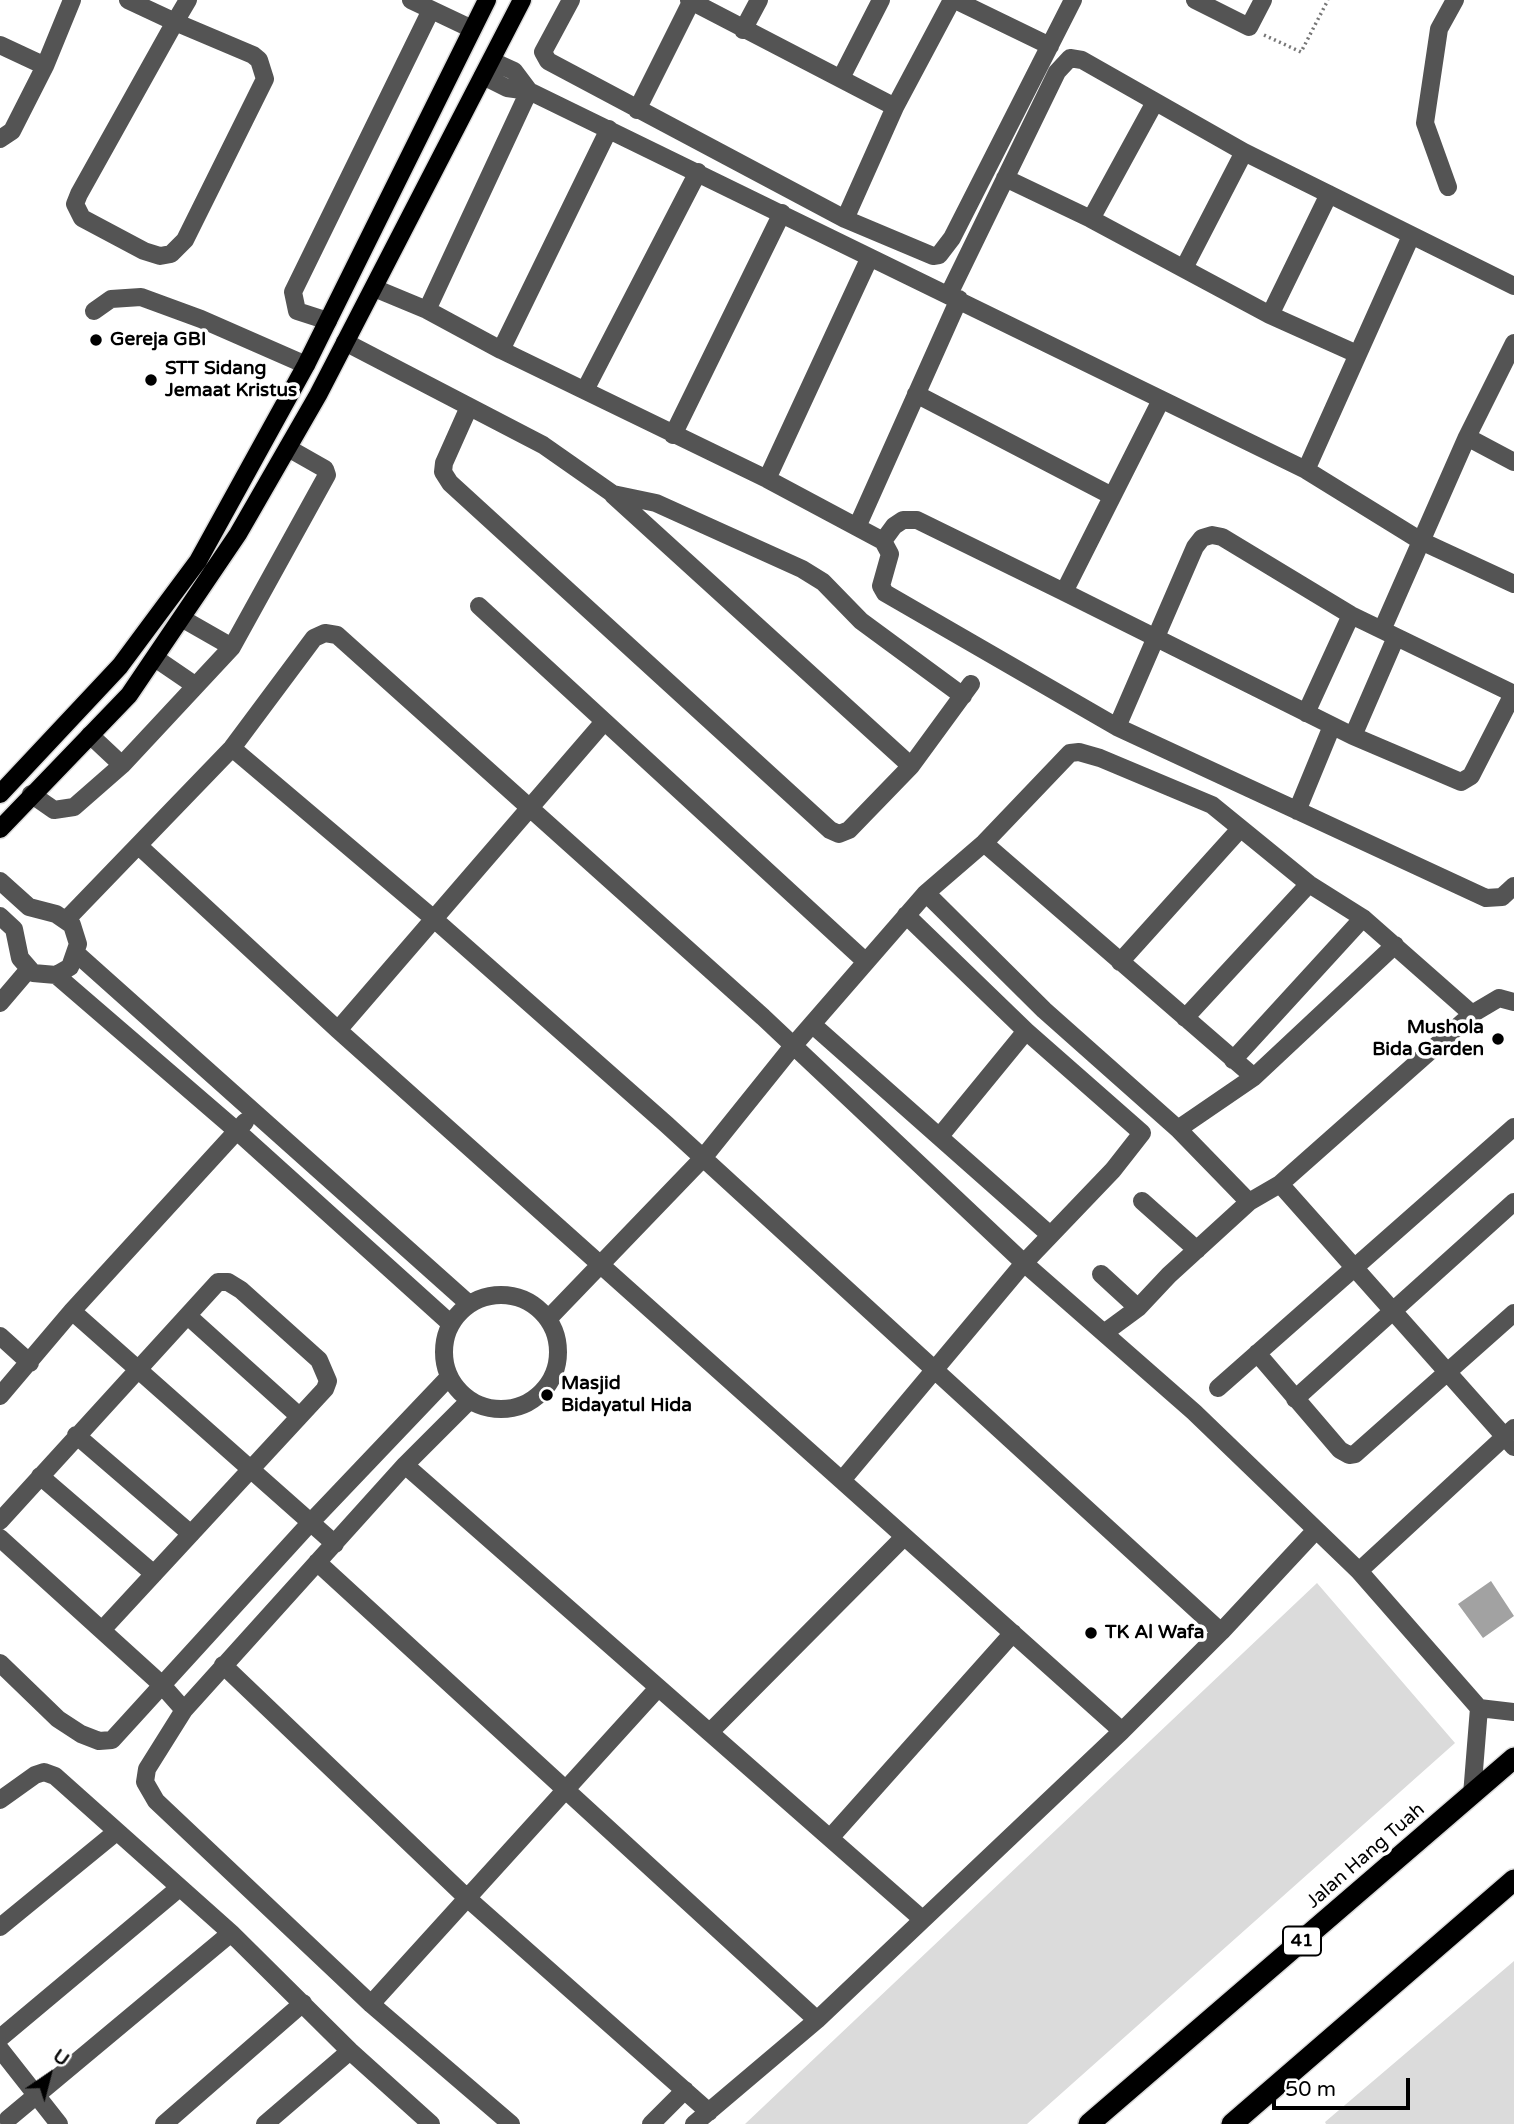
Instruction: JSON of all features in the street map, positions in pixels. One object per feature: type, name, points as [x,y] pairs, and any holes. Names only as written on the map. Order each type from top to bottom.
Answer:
[{"type":"highway","name":"Jalan Hang Tuah","points":[[1089,2124],[1514,1758]]},
{"type":"highway","points":[[1232,2124],[1514,1880]]},
{"type":"main road","points":[[0,794],[120,666],[198,561],[306,365],[487,0]]},
{"type":"main road","points":[[0,829],[129,695],[183,619],[288,448],[374,288],[522,0]]},
{"type":"street","points":[[0,139],[12,131],[45,66],[72,0]]},
{"type":"street","points":[[128,0],[175,22],[253,55],[259,60],[265,79],[184,240],[171,254],[160,256],[144,251],[82,218],[75,204],[175,22],[188,0]]},
{"type":"street","points":[[414,0],[472,29]]},
{"type":"street","points":[[572,0],[543,51],[545,59],[845,219],[923,253],[939,255],[952,238],[1073,0]]},
{"type":"street","points":[[637,110],[691,0],[743,30],[895,107]]},
{"type":"street","points":[[743,30],[759,0]]},
{"type":"street","points":[[841,79],[881,0]]},
{"type":"street","points":[[845,219],[895,107],[954,0],[1050,46]]},
{"type":"street","points":[[1195,0],[1249,27],[1263,0]]},
{"type":"street","points":[[1448,187],[1425,123],[1439,29],[1455,0]]},
{"type":"street","points":[[328,321],[298,311],[293,292],[431,10]]},
{"type":"street","points":[[0,45],[45,66]]},
{"type":"street","points":[[857,527],[916,394],[954,296],[1005,178],[1057,72],[1070,58],[1082,60],[1244,152],[1514,286]]},
{"type":"street","points":[[487,68],[514,71],[529,91],[1306,470],[1421,541],[1514,584]]},
{"type":"street","points":[[427,310],[529,91]]},
{"type":"street","points":[[1091,219],[1155,102]]},
{"type":"street","points":[[501,350],[609,128]]},
{"type":"street","points":[[1184,268],[1244,152]]},
{"type":"street","points":[[585,390],[698,172]]},
{"type":"street","points":[[1005,178],[1091,219],[1270,315],[1357,355]]},
{"type":"street","points":[[1270,315],[1329,194]]},
{"type":"street","points":[[673,435],[782,213]]},
{"type":"street","points":[[1306,470],[1411,236]]},
{"type":"street","points":[[767,479],[869,259]]},
{"type":"street","points":[[374,288],[427,310],[501,350],[767,479],[883,541],[890,554],[881,586],[885,593],[1117,727],[1486,898],[1502,897],[1514,886]]},
{"type":"street","points":[[94,311],[111,299],[141,297],[201,319],[306,365]]},
{"type":"street","points":[[345,342],[543,445],[613,495],[911,766]]},
{"type":"street","points":[[1353,736],[1421,541],[1467,437],[1514,343]]},
{"type":"street","points":[[916,394],[1112,496]]},
{"type":"street","points":[[1064,592],[1161,400]]},
{"type":"street","points":[[470,407],[444,463],[443,472],[450,483],[830,830],[839,834],[849,830],[911,766],[967,690],[861,621],[823,582],[802,569],[656,503],[613,495]]},
{"type":"street","points":[[1467,437],[1514,462]]},
{"type":"street","points":[[31,794],[54,810],[74,807],[122,765],[232,647],[327,475],[325,469],[288,448]]},
{"type":"street","points":[[883,541],[894,526],[903,520],[918,520],[1064,592],[1156,638],[1332,726],[1465,782],[1471,776],[1513,694],[1351,615],[1222,537],[1212,535],[1202,538],[1195,547],[1156,638],[1117,727]]},
{"type":"street","points":[[479,606],[864,961]]},
{"type":"street","points":[[1306,713],[1351,615]]},
{"type":"street","points":[[183,619],[232,647]]},
{"type":"street","points":[[67,919],[140,847],[232,748],[314,638],[332,633],[793,1046],[1024,1263],[1194,1412],[1359,1571],[1479,1708],[1514,1712]]},
{"type":"street","points":[[155,658],[196,687]]},
{"type":"street","points":[[338,1030],[603,723]]},
{"type":"street","points":[[1297,811],[1332,726]]},
{"type":"street","points":[[90,735],[122,765]]},
{"type":"street","points":[[232,748],[434,919],[703,1158],[1221,1632]]},
{"type":"street","points":[[548,1319],[703,1158],[864,961],[926,893],[984,843],[1070,753],[1079,752],[1212,805],[1309,884],[1363,918],[1472,1014]]},
{"type":"street","points":[[1120,962],[1240,829]]},
{"type":"street","points":[[984,843],[1254,1077]]},
{"type":"street","points":[[140,847],[338,1030],[1122,1731]]},
{"type":"street","points":[[0,881],[29,907],[67,919],[76,934],[77,954],[70,967],[56,975],[43,976],[29,970],[20,958],[17,935],[0,916]]},
{"type":"street","points":[[1185,1018],[1309,884]]},
{"type":"street","points":[[926,893],[1044,1010],[1178,1129],[1249,1202]]},
{"type":"street","points":[[843,1479],[1049,1234],[1113,1170],[1142,1133],[1026,1031],[906,915]]},
{"type":"street","points":[[1233,1060],[1363,918]]},
{"type":"street","points":[[1178,1129],[1254,1077],[1395,944]]},
{"type":"street","points":[[77,954],[470,1304]]},
{"type":"street","points":[[0,1003],[29,970]]},
{"type":"street","points":[[56,975],[237,1131],[451,1324]]},
{"type":"street","points":[[1104,1332],[1138,1308],[1249,1202],[1280,1184],[1472,1014],[1499,998],[1514,1002]]},
{"type":"street","points":[[813,1025],[1049,1234]]},
{"type":"street","points":[[940,1136],[1026,1031]]},
{"type":"street","points":[[0,1396],[72,1311],[254,1112]]},
{"type":"street","points":[[1218,1388],[1514,1127]]},
{"type":"street","points":[[1280,1184],[1447,1372],[1511,1437],[1359,1571]]},
{"type":"street","points":[[1142,1201],[1197,1250]]},
{"type":"street","points":[[1295,1399],[1514,1202]]},
{"type":"street","points":[[1101,1274],[1138,1308]]},
{"type":"street","points":[[0,1521],[76,1434],[218,1282],[228,1282],[320,1360],[328,1381],[325,1390],[102,1630]]},
{"type":"street","points":[[503,1294],[520,1297],[536,1306],[548,1319],[556,1334],[558,1358],[551,1382],[540,1395],[510,1408],[494,1409],[470,1399],[449,1377],[444,1355],[451,1324],[470,1304],[485,1296],[503,1294]]},
{"type":"street","points":[[72,1311],[252,1467],[335,1544]]},
{"type":"street","points":[[1257,1353],[1340,1450],[1349,1455],[1355,1454],[1514,1312]]},
{"type":"street","points":[[188,1316],[299,1416]]},
{"type":"street","points":[[0,1336],[30,1363]]},
{"type":"street","points":[[0,1662],[58,1719],[99,1741],[112,1740],[310,1523],[449,1377]]},
{"type":"street","points":[[470,1399],[405,1465],[184,1710],[147,1769],[145,1782],[156,1801],[371,2004],[511,2124]]},
{"type":"street","points":[[76,1434],[191,1534]]},
{"type":"street","points":[[405,1465],[922,1919]]},
{"type":"street","points":[[40,1476],[154,1574]]},
{"type":"street","points":[[694,2124],[817,2020],[1122,1731],[1221,1632],[1315,1531]]},
{"type":"street","points":[[0,1538],[161,1684],[184,1710]]},
{"type":"street","points":[[710,1732],[903,1538]]},
{"type":"street","points":[[317,1562],[817,2020]]},
{"type":"street","points":[[830,1838],[1013,1633]]},
{"type":"street","points":[[223,1665],[466,1897],[709,2112]]},
{"type":"street","points":[[371,2004],[658,1688]]},
{"type":"street","points":[[1472,1795],[1479,1708]]},
{"type":"street","points":[[0,1800],[35,1774],[49,1773],[231,1933],[350,2051],[430,2124]]},
{"type":"street","points":[[0,1927],[116,1833]]},
{"type":"street","points":[[0,2038],[178,1889]]},
{"type":"street","points":[[6,2118],[231,1933]]},
{"type":"street","points":[[164,2124],[303,2003]]},
{"type":"street","points":[[0,2049],[59,2124]]},
{"type":"street","points":[[265,2124],[350,2051]]},
{"type":"street","points":[[651,2124],[685,2090]]},
{"type":"path","points":[[1249,27],[1301,52],[1328,0]]},
{"type":"shaded area","points":[[1491,1581],[1514,1616],[1483,1638],[1458,1604]]},
{"type":"shaded area","points":[[1317,1583],[1455,1743],[1027,2124],[745,2124]]},
{"type":"shaded area","points":[[1514,1961],[1514,2124],[1326,2124],[1325,2122]]},
{"type":"place","name":"Gereja GBI","points":[[96,340]]},
{"type":"place","name":"STT Sidang Jemaat Kristus","points":[[151,380]]},
{"type":"place","name":"Mushola Bida Garden","points":[[1498,1039]]},
{"type":"place","name":"Masjid Bidayatul Hida","points":[[547,1395]]},
{"type":"place","name":"TK Al Wafa","points":[[1091,1633]]}]
